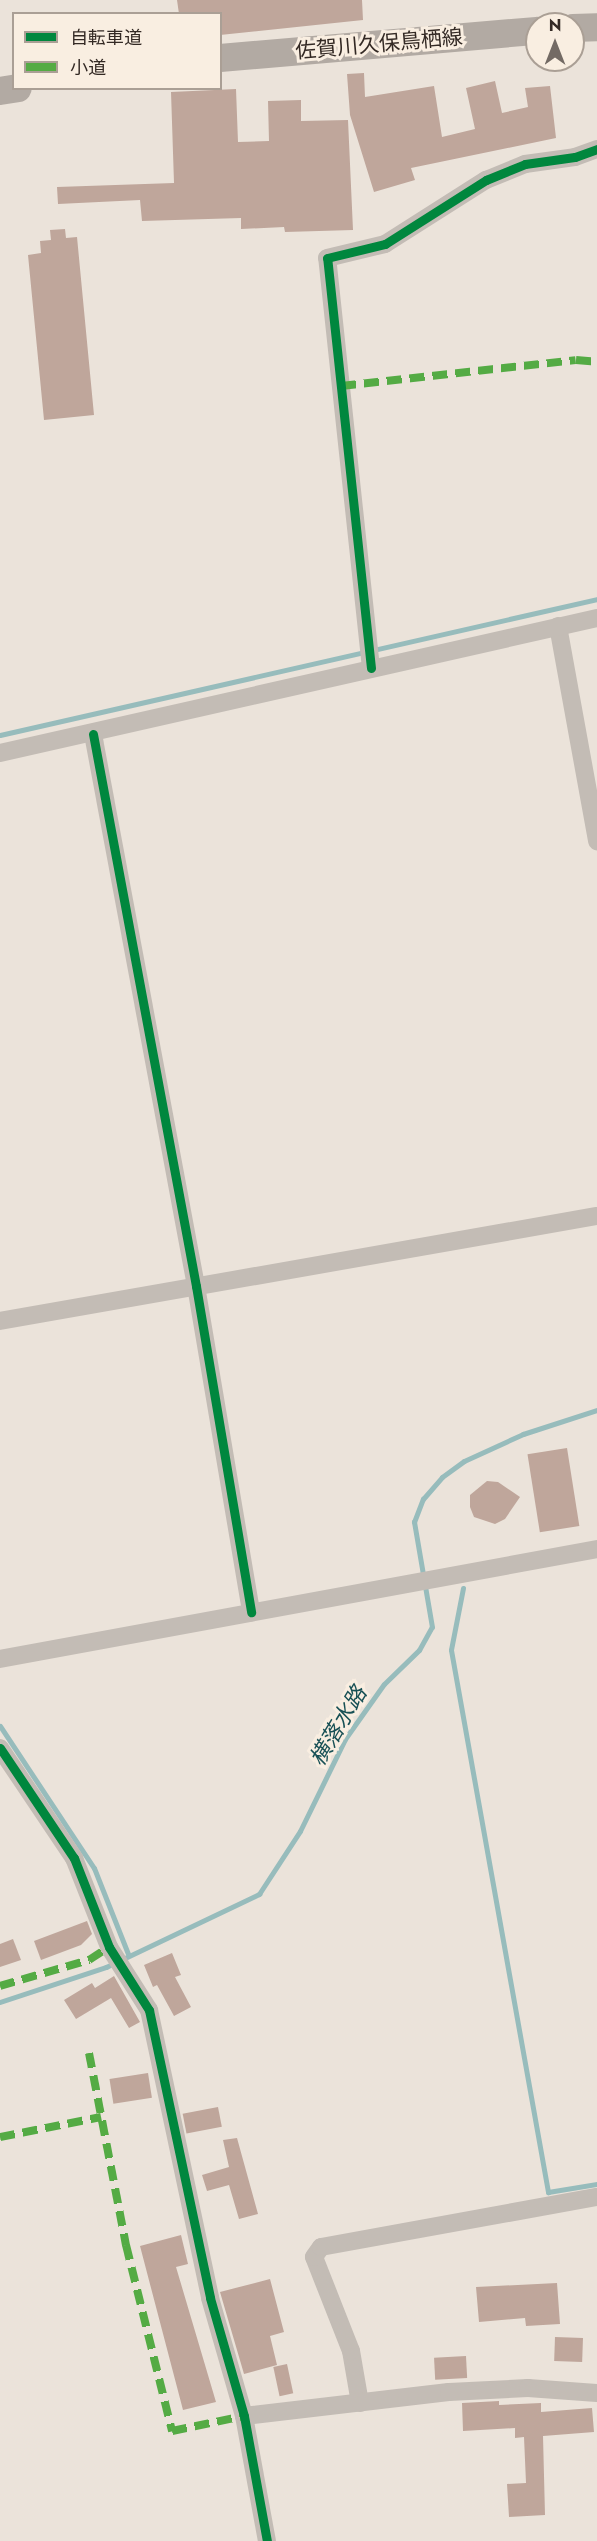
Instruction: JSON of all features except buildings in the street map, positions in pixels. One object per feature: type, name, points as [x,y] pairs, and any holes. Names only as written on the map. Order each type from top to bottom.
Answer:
[{"type":"main road","name":"佐賀川久保鳥栖線","points":[[222,58],[525,32]]},
{"type":"street","points":[[372,669],[327,258],[385,244],[486,180],[515,168],[575,157],[597,149]]},
{"type":"street","points":[[0,753],[93,734],[597,618]]},
{"type":"street","points":[[558,626],[597,842]]},
{"type":"street","points":[[93,734],[196,1286],[251,1612]]},
{"type":"street","points":[[0,1321],[597,1216]]},
{"type":"street","points":[[0,1659],[597,1549]]},
{"type":"street","points":[[0,1748],[74,1858],[109,1947],[123,1973],[149,2010],[210,2298],[244,2416],[267,2541]]},
{"type":"street","points":[[360,2403],[351,2350],[314,2257],[321,2247],[597,2197]]},
{"type":"street","points":[[244,2416],[460,2391],[528,2388],[597,2393]]},
{"type":"waterway","points":[[0,735],[597,599]]},
{"type":"waterway","name":"横落水路","points":[[0,2002],[106,1967],[259,1894],[300,1831],[345,1739],[384,1684],[419,1650],[432,1627],[414,1522],[423,1499],[442,1477],[464,1461],[523,1434],[597,1410]]},
{"type":"waterway","points":[[463,1588],[451,1650],[548,2192],[597,2184]]},
{"type":"waterway","points":[[0,1726],[94,1868],[128,1954]]},
{"type":"marked path","points":[[341,386],[576,360],[597,362]]},
{"type":"marked path","points":[[0,1986],[89,1960],[109,1947]]},
{"type":"marked path","points":[[89,2053],[126,2245],[172,2431],[244,2416]]},
{"type":"marked path","points":[[0,2137],[101,2117]]},
{"type":"cycle path","points":[[371,668],[327,258],[385,244],[486,180],[525,164],[575,157],[597,149]]},
{"type":"cycle path","points":[[93,734],[196,1286],[251,1612]]},
{"type":"cycle path","points":[[0,1748],[74,1858],[109,1947],[149,2010],[210,2298],[244,2416],[267,2541]]}]
